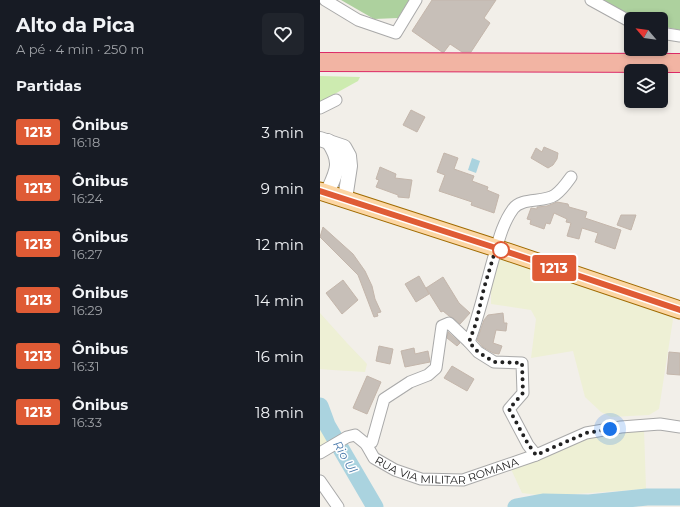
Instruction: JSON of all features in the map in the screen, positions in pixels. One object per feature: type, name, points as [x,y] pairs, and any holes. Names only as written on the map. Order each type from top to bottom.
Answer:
[{"type":"highway","points":[[320,54],[342,62]]},
{"type":"highway","points":[[320,62],[680,63]]},
{"type":"highway","points":[[320,70],[680,71]]},
{"type":"main road","points":[[323,192],[680,310]]},
{"type":"street","points":[[325,0],[358,20],[396,33],[416,0]]},
{"type":"street","points":[[591,0],[624,18]]},
{"type":"street","points":[[668,34],[680,36]]},
{"type":"street","points":[[320,108],[336,100]]},
{"type":"street","points":[[323,192],[335,175],[338,163],[334,150],[324,140]]},
{"type":"street","points":[[324,140],[344,147],[349,156],[350,166],[345,199]]},
{"type":"street","points":[[469,342],[476,323],[484,288],[501,232],[513,209],[523,203],[554,196],[564,188],[571,177]]},
{"type":"street","points":[[366,444],[372,442],[384,399],[410,382],[428,375],[436,368],[442,326],[449,323],[478,352],[494,362],[522,363],[523,393],[509,409],[528,444],[536,455]]},
{"type":"street","name":"RUA VIA MILITAR ROMANA","points":[[320,453],[347,437],[355,435],[366,444],[374,458],[395,470],[422,479],[463,480],[536,455],[586,433],[629,426],[660,424],[680,427]]},
{"type":"street","points":[[320,481],[338,507]]},
{"type":"green space","points":[[341,0],[409,0],[398,18],[374,19]]},
{"type":"green space","points":[[600,0],[680,0],[680,30],[668,27],[668,12],[624,12]]},
{"type":"green space","points":[[320,76],[360,77],[358,81],[320,102]]},
{"type":"green space","points":[[500,257],[674,313],[659,409],[649,415],[611,417],[601,412],[585,397],[573,351],[531,358],[536,319],[531,310],[491,304],[491,288]]},
{"type":"green space","points":[[320,313],[367,364],[365,372],[320,369]]},
{"type":"green space","points":[[320,416],[331,440],[320,448]]},
{"type":"green space","points":[[644,429],[646,489],[546,496],[522,493],[511,469],[585,437]]},
{"type":"water","points":[[472,158],[480,161],[476,173],[468,170]]},
{"type":"building","points":[[432,0],[496,0],[484,18],[490,23],[471,52],[462,52],[450,44],[444,52],[442,52],[412,31]]},
{"type":"building","points":[[411,110],[425,117],[417,132],[403,125]]},
{"type":"building","points":[[544,147],[558,153],[557,159],[553,165],[548,168],[531,158],[536,148],[542,152]]},
{"type":"building","points":[[444,153],[458,158],[454,169],[474,176],[472,181],[488,187],[487,190],[499,195],[494,213],[471,205],[472,202],[439,191],[445,175],[437,172]]},
{"type":"building","points":[[380,167],[396,174],[395,178],[412,180],[409,198],[398,197],[398,195],[376,187],[379,180],[376,179]]},
{"type":"building","points":[[557,202],[568,204],[569,207],[587,212],[585,218],[621,230],[615,249],[595,242],[598,233],[582,228],[579,239],[567,236],[571,223],[566,222],[567,219],[554,213],[550,224],[546,223],[544,229],[530,224],[531,220],[527,219],[531,208],[537,209],[537,207],[547,206]]},
{"type":"building","points":[[621,215],[636,215],[631,230],[617,225]]},
{"type":"building","points":[[323,227],[353,254],[365,271],[381,312],[377,313],[378,316],[374,317],[358,275],[320,237]]},
{"type":"building","points":[[419,276],[429,294],[416,302],[405,284]]},
{"type":"building","points":[[443,277],[459,303],[470,313],[460,324],[443,311],[441,312],[426,288]]},
{"type":"building","points":[[343,280],[358,300],[342,314],[326,293]]},
{"type":"building","points":[[503,313],[504,323],[507,323],[506,331],[496,330],[493,343],[502,346],[499,354],[493,353],[483,347],[477,340],[484,320],[488,315]]},
{"type":"building","points":[[448,332],[460,343],[457,346],[447,338]]},
{"type":"building","points":[[379,346],[393,349],[390,364],[376,361]]},
{"type":"building","points":[[414,348],[415,354],[428,351],[430,362],[405,367],[401,351]]},
{"type":"building","points":[[669,352],[680,353],[680,375],[667,374]]},
{"type":"building","points":[[452,366],[474,379],[467,391],[444,378]]},
{"type":"building","points":[[367,376],[381,382],[367,414],[353,408]]},
{"type":"waterway","name":"Rio Ul","points":[[320,406],[327,425],[375,507]]},
{"type":"waterway","name":"Rio Ul","points":[[516,507],[543,502],[589,503],[647,497],[680,497]]},
{"type":"bus line","name":"1213","points":[[320,191],[680,310]]},
{"type":"route","points":[[501,250],[496,248],[484,288],[476,323],[469,342],[478,352],[494,362],[522,363],[523,393],[509,409],[528,444],[536,455],[586,433],[610,429]]}]
